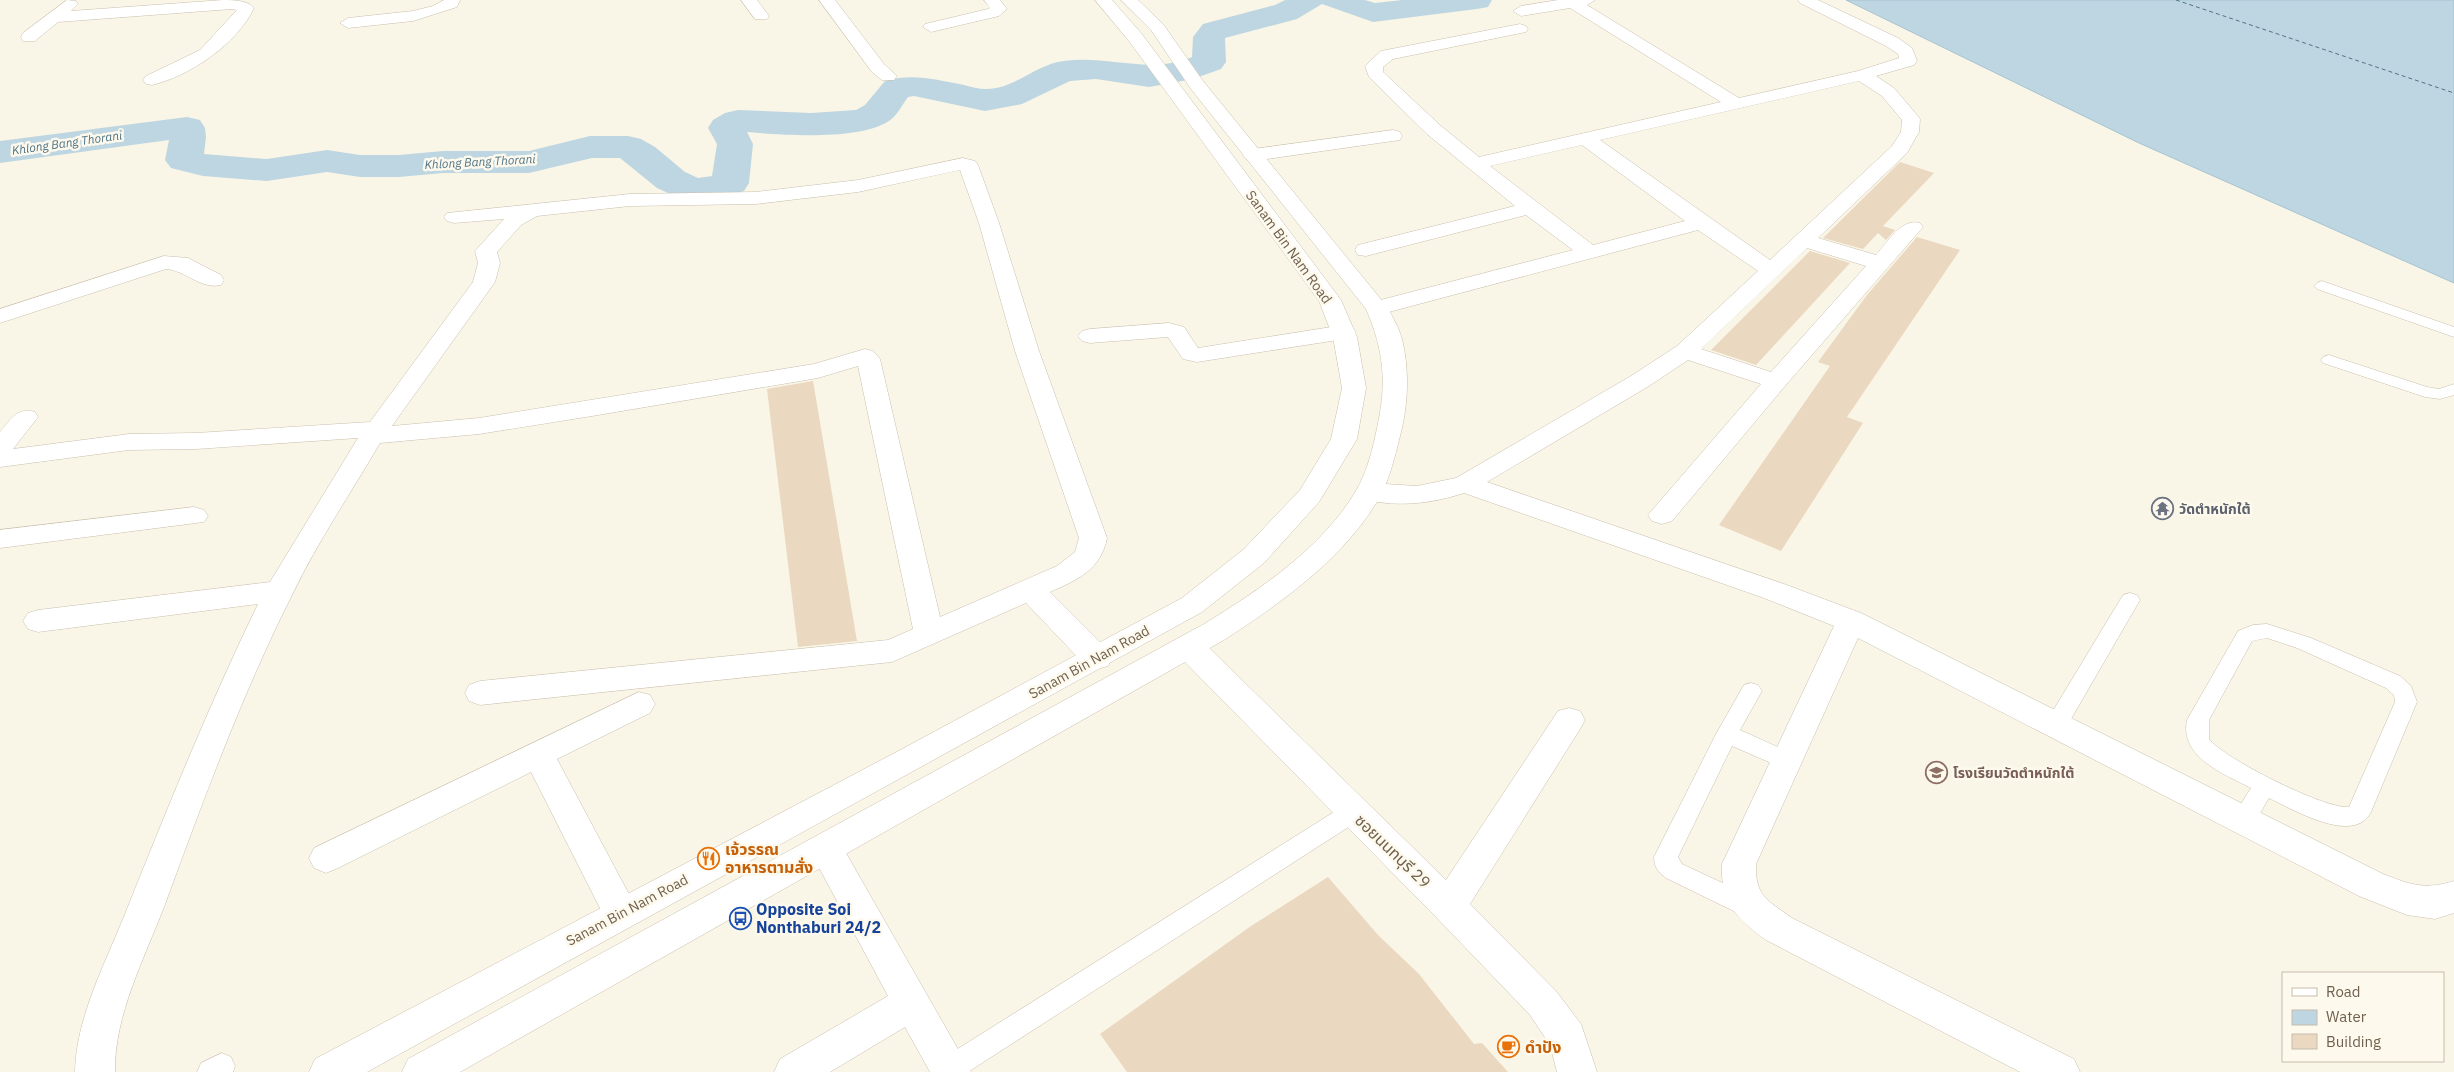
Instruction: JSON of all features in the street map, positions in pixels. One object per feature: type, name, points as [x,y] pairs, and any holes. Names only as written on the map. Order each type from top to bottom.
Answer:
[{"type":"street","points":[[29,37],[57,17],[75,0]]},
{"type":"street","points":[[348,23],[418,15],[442,9],[451,4],[452,0]]},
{"type":"street","points":[[749,0],[761,16]]},
{"type":"street","points":[[827,0],[878,68],[888,76]]},
{"type":"street","points":[[931,27],[993,13],[999,9],[992,0]]},
{"type":"street","name":"Sanam Bin Nam Road","points":[[422,1072],[1189,647],[1244,614],[1292,578],[1337,535],[1369,492],[1391,432],[1396,378],[1389,338],[1377,308],[1253,155],[1103,0]]},
{"type":"street","name":"Sanam Bin Nam Road","points":[[328,1072],[1192,605],[1254,556],[1310,496],[1344,439],[1354,388],[1344,332],[1330,300],[1177,77],[1157,26],[1129,0]]},
{"type":"street","points":[[1476,164],[1862,75],[1903,63],[1909,58],[1906,52],[1892,42],[1806,0]]},
{"type":"street","points":[[1589,252],[1530,208],[1434,130],[1375,74],[1374,66],[1387,55],[1520,20],[1580,1],[1737,104]]},
{"type":"street","points":[[57,17],[233,4],[246,8],[242,16],[206,54],[152,80]]},
{"type":"street","points":[[1369,492],[1410,497],[1435,494],[1465,484],[1640,380],[1684,351],[1772,271],[1900,149],[1910,132],[1911,119],[1888,92],[1862,75]]},
{"type":"street","points":[[1253,155],[1393,136]]},
{"type":"street","points":[[1586,139],[1701,223],[1772,271]]},
{"type":"street","points":[[454,217],[630,200],[756,198],[858,186],[963,164],[968,165],[989,223],[1028,351],[1093,538],[1091,551],[1085,560],[1067,573],[892,651],[860,656],[480,693]]},
{"type":"street","points":[[1366,250],[1530,208]]},
{"type":"street","points":[[95,1072],[95,1056],[109,1002],[198,773],[243,666],[279,591],[375,433],[484,282],[490,263],[486,251],[497,238],[529,211]]},
{"type":"street","points":[[1377,308],[1701,223]]},
{"type":"street","points":[[1662,516],[1776,380],[1913,227]]},
{"type":"street","points":[[1804,240],[1879,263]]},
{"type":"street","points":[[0,316],[164,262],[180,263],[212,280]]},
{"type":"street","points":[[1090,336],[1169,330],[1176,332],[1191,354],[1196,355],[1344,332]]},
{"type":"street","points":[[1684,351],[1776,380]]},
{"type":"street","points":[[1,447],[196,441],[479,426],[818,371],[865,356],[868,359],[929,634]]},
{"type":"street","points":[[1,447],[26,417]]},
{"type":"street","points":[[1465,484],[1756,585],[1851,621],[2371,886],[2407,899],[2435,903],[2454,897]]},
{"type":"street","points":[[0,540],[194,516]]},
{"type":"street","points":[[1030,589],[1097,658]]},
{"type":"street","points":[[38,621],[279,591]]},
{"type":"street","points":[[1851,621],[1778,756],[1740,864],[1738,877],[1741,893],[1751,909],[1779,929],[2060,1072]]},
{"type":"street","name":"ซอยนนทบุรี 29","points":[[1189,647],[1449,906],[1543,1003],[1567,1037],[1578,1070]]},
{"type":"street","points":[[326,858],[539,755],[639,704]]},
{"type":"street","points":[[1449,906],[1569,720]]},
{"type":"street","points":[[539,755],[621,912]]},
{"type":"street","points":[[826,849],[950,1071]]},
{"type":"street","points":[[794,1072],[910,1002]]},
{"type":"lane","points":[[2322,286],[2454,332]]},
{"type":"lane","points":[[2329,360],[2425,392],[2440,394],[2454,390]]},
{"type":"lane","points":[[2056,725],[2130,600]]},
{"type":"lane","points":[[2253,632],[2277,634],[2393,682],[2404,692],[2406,702],[2360,812],[2353,817],[2339,817],[2265,785],[2206,750],[2198,739],[2195,730],[2198,720],[2245,636],[2253,632]]},
{"type":"lane","points":[[1751,691],[1732,737],[1666,857],[1666,864],[1674,871],[1751,909]]},
{"type":"lane","points":[[1732,737],[1778,756]]},
{"type":"lane","points":[[2242,820],[2265,785]]},
{"type":"lane","points":[[950,1071],[1354,812]]},
{"type":"water","points":[[1846,0],[2454,0],[2454,283],[2139,143]]},
{"type":"building","points":[[1900,162],[1934,173],[1883,226],[1895,230],[1886,240],[1878,233],[1863,249],[1823,238]]},
{"type":"building","points":[[1917,237],[1960,250],[1847,417],[1863,423],[1781,551],[1719,525],[1830,366],[1818,362],[1867,295]]},
{"type":"building","points":[[1810,251],[1850,263],[1756,365],[1711,350]]},
{"type":"building","points":[[813,381],[857,641],[798,647],[767,389]]},
{"type":"building","points":[[1328,877],[1378,935],[1419,974],[1474,1044],[1482,1043],[1508,1072],[1127,1072],[1100,1034],[1251,926]]},
{"type":"waterway","name":"Khlong Bang Thorani","points":[[0,152],[174,128],[187,128],[188,137],[184,160],[203,165],[267,170],[327,161],[360,166],[399,166],[443,162],[529,162],[590,147],[628,147],[642,155],[671,180],[693,190],[709,189],[730,183],[735,144],[726,128],[738,121],[811,124],[852,122],[878,113],[897,88],[914,86],[985,100],[1010,97],[1063,71],[1096,69],[1149,77],[1193,69],[1209,62],[1209,37],[1214,31],[1286,12],[1309,0]]},
{"type":"waterway","name":"Khlong Bang Thorani","points":[[1334,0],[1373,13],[1477,0]]},
{"type":"ferry route","points":[[2176,0],[2454,93]]},
{"type":"place","name":"วัดตำหนักใต้","points":[[2163,509]]},
{"type":"place","name":"โรงเรียนวัดตำหนักใต้","points":[[1937,773]]},
{"type":"place","name":"เจ้วรรณ อาหารตามสั่ง","points":[[709,858]]},
{"type":"place","name":"Opposite Soi Nonthaburi 24/2","points":[[740,918]]},
{"type":"place","name":"ดำปัง","points":[[1509,1047]]}]
